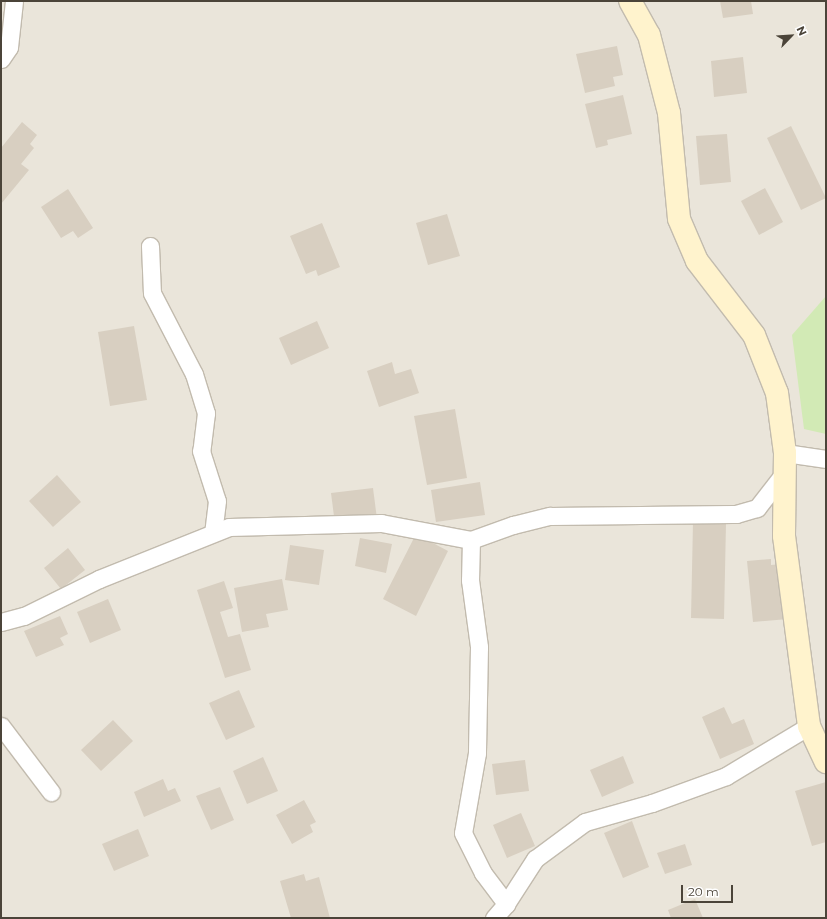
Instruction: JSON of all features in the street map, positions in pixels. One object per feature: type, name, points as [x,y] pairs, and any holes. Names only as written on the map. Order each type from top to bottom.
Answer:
[{"type":"street","points":[[1,59],[9,47],[14,1]]},
{"type":"street","points":[[630,1],[649,35],[669,113],[679,220],[697,261],[754,335],[777,393],[785,462],[784,536],[810,726],[826,762]]},
{"type":"street","points":[[150,246],[152,293],[194,374],[206,413],[201,451],[217,501],[213,533]]},
{"type":"street","points":[[785,462],[826,459]]},
{"type":"street","points":[[1,622],[24,616],[99,578],[229,527],[381,523],[470,540],[513,525],[550,516],[736,514],[757,508],[785,462]]},
{"type":"street","points":[[470,540],[470,580],[479,647],[477,753],[463,833],[483,873],[506,904]]},
{"type":"street","points":[[1,726],[51,792]]},
{"type":"street","points":[[494,918],[506,904],[535,859],[585,822],[652,803],[726,776],[810,726]]},
{"type":"shaded area","points":[[1,1],[826,1],[826,918],[1,918]]},
{"type":"green space","points":[[826,296],[826,434],[804,429],[792,335]]},
{"type":"building","points":[[720,1],[751,1],[753,14],[723,18]]},
{"type":"building","points":[[617,46],[623,75],[613,77],[615,86],[585,93],[576,54]]},
{"type":"building","points":[[743,57],[747,93],[714,97],[711,61]]},
{"type":"building","points":[[623,95],[632,134],[607,140],[608,145],[596,148],[585,104]]},
{"type":"building","points":[[22,122],[37,135],[30,144],[34,148],[21,164],[29,170],[1,204],[1,148]]},
{"type":"building","points":[[791,126],[826,198],[801,210],[767,138]]},
{"type":"building","points":[[727,134],[731,182],[700,185],[696,136]]},
{"type":"building","points":[[765,188],[783,222],[759,235],[741,201]]},
{"type":"building","points":[[68,189],[93,228],[78,238],[73,231],[61,238],[41,207]]},
{"type":"building","points":[[447,214],[460,256],[428,265],[416,223]]},
{"type":"building","points":[[322,223],[340,267],[318,276],[316,270],[306,274],[290,236]]},
{"type":"building","points":[[317,321],[329,348],[291,365],[279,338]]},
{"type":"building","points":[[134,326],[147,400],[110,406],[98,332]]},
{"type":"building","points":[[392,362],[395,374],[411,369],[419,393],[379,407],[367,371]]},
{"type":"building","points":[[455,409],[467,478],[427,485],[414,416]]},
{"type":"building","points":[[57,475],[81,502],[53,527],[29,501]]},
{"type":"building","points":[[480,482],[485,515],[436,522],[431,490]]},
{"type":"building","points":[[373,488],[377,519],[335,524],[331,493]]},
{"type":"building","points":[[693,522],[726,523],[724,619],[691,618]]},
{"type":"building","points":[[416,534],[448,551],[416,616],[383,599]]},
{"type":"building","points":[[360,538],[392,544],[386,573],[355,566]]},
{"type":"building","points":[[290,545],[324,550],[319,585],[285,580]]},
{"type":"building","points":[[68,548],[85,570],[61,589],[44,568]]},
{"type":"building","points":[[771,559],[771,565],[783,564],[788,619],[753,622],[747,561]]},
{"type":"building","points":[[282,579],[288,610],[266,614],[269,627],[242,632],[234,588]]},
{"type":"building","points":[[224,581],[233,608],[220,612],[228,637],[240,634],[251,670],[225,678],[197,590]]},
{"type":"building","points":[[108,599],[121,630],[90,643],[77,612]]},
{"type":"building","points":[[60,616],[68,634],[60,638],[64,645],[36,657],[24,631]]},
{"type":"building","points":[[239,690],[255,727],[226,740],[209,703]]},
{"type":"building","points":[[724,707],[732,724],[744,719],[754,744],[720,759],[702,717]]},
{"type":"building","points":[[113,720],[133,741],[101,771],[81,750]]},
{"type":"building","points":[[623,756],[634,783],[602,797],[590,770]]},
{"type":"building","points":[[263,757],[278,791],[247,804],[233,771]]},
{"type":"building","points":[[525,760],[529,791],[496,795],[492,764]]},
{"type":"building","points":[[163,779],[168,791],[175,788],[181,801],[144,817],[134,792]]},
{"type":"building","points":[[826,782],[826,842],[812,846],[795,791]]},
{"type":"building","points":[[220,787],[234,820],[211,830],[196,796]]},
{"type":"building","points":[[304,800],[316,822],[310,825],[313,832],[292,844],[276,815]]},
{"type":"building","points":[[521,813],[535,846],[507,858],[493,825]]},
{"type":"building","points":[[632,821],[649,867],[623,878],[604,833]]},
{"type":"building","points":[[138,829],[149,856],[114,871],[102,844]]},
{"type":"building","points":[[685,844],[692,865],[665,874],[657,853]]},
{"type":"building","points":[[304,874],[306,881],[319,877],[330,918],[291,918],[280,881]]},
{"type":"building","points":[[695,899],[703,918],[671,918],[668,910]]}]
